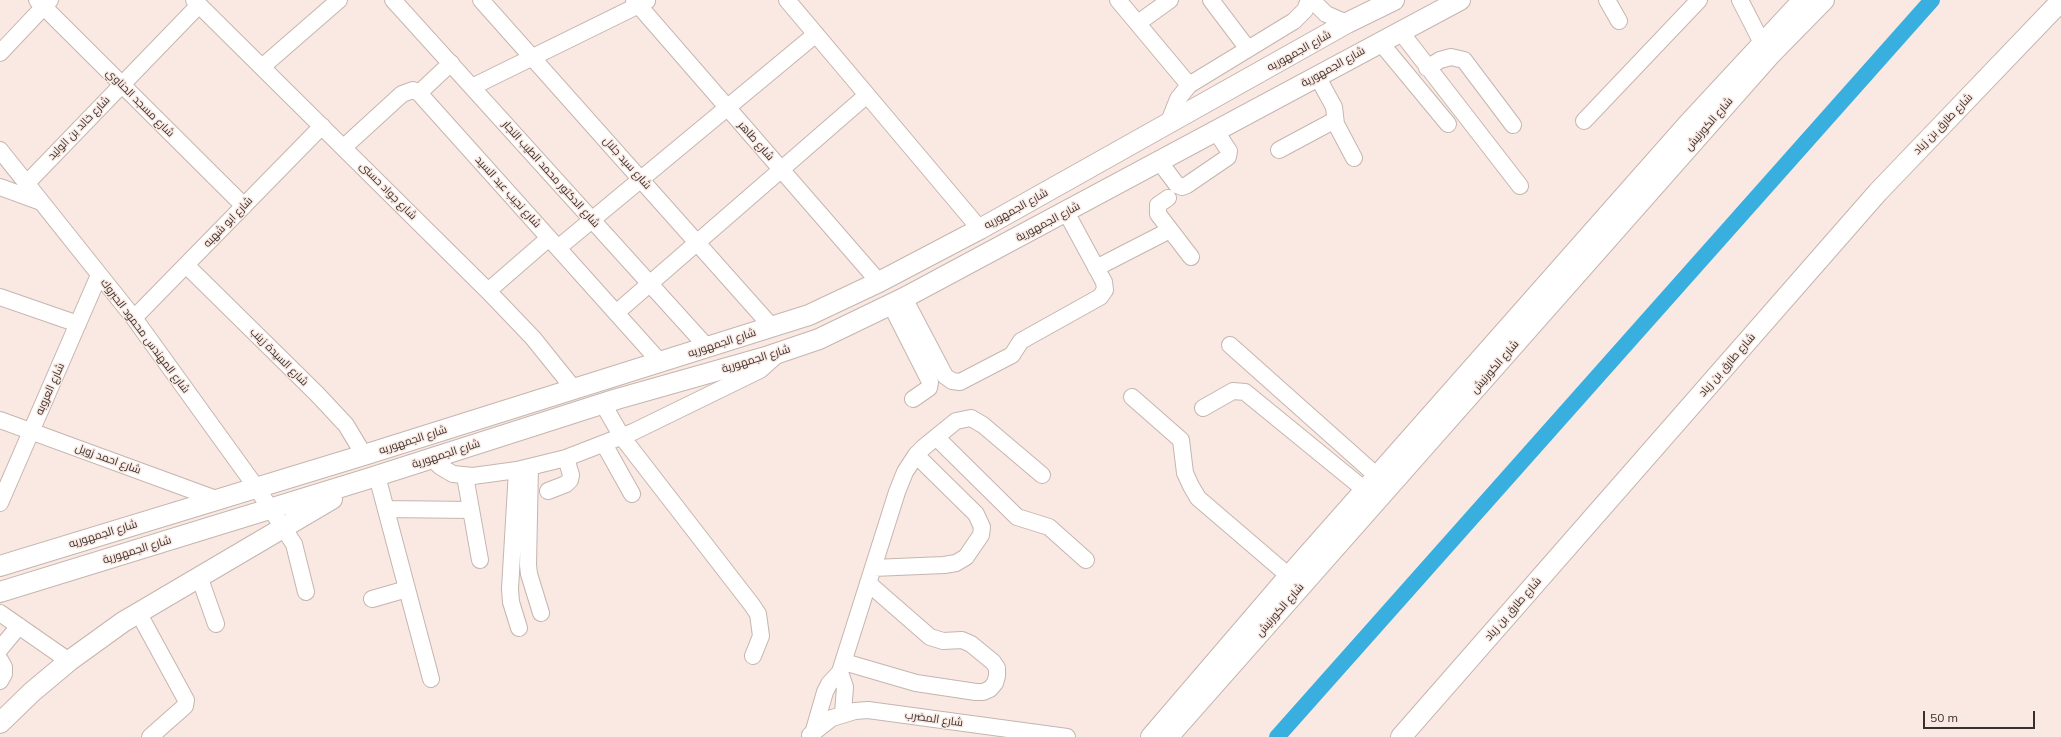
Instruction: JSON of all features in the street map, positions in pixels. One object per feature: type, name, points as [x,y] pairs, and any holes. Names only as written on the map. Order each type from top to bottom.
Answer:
[{"type":"main road","name":"شارع الجمهورية","points":[[0,592],[372,478],[603,404],[687,380],[819,339],[898,302],[1215,130],[1460,0]]},
{"type":"main road","name":"شارع الكورنيش","points":[[1150,737],[1289,576],[1687,125],[1803,0]]},
{"type":"main road","name":"شارع الكورنيش","points":[[1168,737],[1771,54],[1824,0]]},
{"type":"main road","name":"شارع طارق بن زياد","points":[[1401,737],[1878,192],[2061,1]]},
{"type":"main road","name":"شارع الجمهوريه","points":[[0,566],[423,437],[809,315],[879,282],[980,229],[1382,3]]},
{"type":"main road","points":[[1282,60],[1287,75],[1298,86]]},
{"type":"main road","points":[[1252,77],[1263,88],[1267,103]]},
{"type":"main road","points":[[423,437],[432,459]]},
{"type":"main road","points":[[0,723],[32,692],[69,661],[138,612],[282,527],[372,478]]},
{"type":"street","points":[[262,67],[339,0]]},
{"type":"street","name":"شارع الدكتور محمد الطيب النجار","points":[[392,0],[708,348]]},
{"type":"street","name":"شارع سيد جلال","points":[[481,0],[772,327]]},
{"type":"street","points":[[787,0],[980,229]]},
{"type":"street","points":[[1118,0],[1189,85]]},
{"type":"street","points":[[1138,23],[1170,0]]},
{"type":"street","points":[[1211,0],[1248,49]]},
{"type":"street","points":[[1168,124],[1178,99],[1189,85],[1294,21],[1305,10],[1309,0]]},
{"type":"street","points":[[1312,0],[1326,14],[1347,23]]},
{"type":"street","points":[[1608,0],[1618,21]]},
{"type":"street","points":[[1584,121],[1699,0]]},
{"type":"street","points":[[1740,0],[1762,43]]},
{"type":"street","points":[[0,53],[44,2]]},
{"type":"street","name":"شارع مسجد الحناوي","points":[[44,2],[122,85],[244,206]]},
{"type":"street","points":[[472,87],[640,2]]},
{"type":"street","name":"شارع طاهر","points":[[640,2],[727,108],[879,282]]},
{"type":"street","name":"شارع جواد حسنى","points":[[196,3],[344,147],[488,291],[533,338],[574,389]]},
{"type":"street","name":"شارع خالد بن الوليد","points":[[27,183],[122,85],[196,3]]},
{"type":"street","points":[[1400,31],[1427,68],[1520,186]]},
{"type":"street","points":[[488,291],[554,243],[592,219],[816,34]]},
{"type":"street","points":[[1380,42],[1448,124]]},
{"type":"street","points":[[1427,68],[1440,60],[1451,57],[1464,60],[1513,125]]},
{"type":"street","points":[[344,147],[402,94],[413,90],[419,93],[451,64]]},
{"type":"street","points":[[1317,76],[1334,107],[1335,120],[1354,158]]},
{"type":"street","name":"شارع نجيب عبد السيد","points":[[419,93],[661,363]]},
{"type":"street","points":[[616,313],[867,95]]},
{"type":"street","points":[[1279,150],[1335,120]]},
{"type":"street","name":"شارع ابو شهبه","points":[[134,318],[322,126]]},
{"type":"street","points":[[1159,161],[1177,185],[1182,187],[1187,186],[1228,156],[1229,151],[1215,130]]},
{"type":"street","name":"شارع المهندس محمود الحبروك","points":[[0,150],[134,318],[256,487],[294,544],[306,592]]},
{"type":"street","points":[[0,187],[41,202]]},
{"type":"street","points":[[1168,198],[1158,205],[1157,211],[1191,257]]},
{"type":"street","points":[[898,302],[945,376],[956,382],[1012,355],[1021,341],[1104,294],[1105,286],[1066,212]]},
{"type":"street","points":[[1096,268],[1170,230]]},
{"type":"street","name":"شارع السيدة زينب","points":[[186,265],[317,394],[346,425],[364,455]]},
{"type":"street","name":"شارع العروبه","points":[[0,503],[99,275]]},
{"type":"street","points":[[0,297],[78,324]]},
{"type":"street","points":[[898,302],[930,382],[929,388],[913,399]]},
{"type":"street","points":[[1230,346],[1371,483]]},
{"type":"street","points":[[432,459],[453,474],[465,476],[524,469],[566,458],[622,437],[760,370],[780,352]]},
{"type":"street","points":[[687,380],[696,401]]},
{"type":"street","points":[[1203,408],[1233,391],[1245,392],[1371,483]]},
{"type":"street","points":[[1132,398],[1181,440],[1184,448],[1185,473],[1198,498],[1289,576]]},
{"type":"street","points":[[603,404],[622,437],[758,614],[761,636],[753,656]]},
{"type":"street","points":[[811,736],[825,692],[842,667],[897,492],[905,472],[916,455],[956,421],[970,418],[978,420],[1042,475]]},
{"type":"street","name":"شارع احمد زويل","points":[[0,420],[216,499]]},
{"type":"street","points":[[936,437],[1017,517],[1049,527],[1086,560]]},
{"type":"street","points":[[604,444],[632,494]]},
{"type":"street","points":[[873,568],[944,565],[956,563],[966,557],[982,534],[982,527],[976,514],[916,455]]},
{"type":"street","points":[[548,491],[566,484],[570,480],[571,475],[566,458]]},
{"type":"street","points":[[524,469],[529,574],[541,613]]},
{"type":"street","points":[[519,628],[511,602],[510,588],[524,469]]},
{"type":"street","points":[[465,476],[480,560]]},
{"type":"street","points":[[372,478],[386,509],[431,679]]},
{"type":"street","points":[[386,509],[471,510]]},
{"type":"street","points":[[199,576],[216,624]]},
{"type":"street","points":[[842,667],[916,683],[976,692],[983,692],[990,688],[998,676],[997,668],[993,662],[971,644],[962,640],[943,641],[930,637],[868,583]]},
{"type":"street","points":[[372,600],[407,589]]},
{"type":"street","points":[[138,612],[186,700],[185,706],[150,737]]},
{"type":"street","points":[[0,613],[69,661]]},
{"type":"street","points":[[0,649],[19,626]]},
{"type":"street","points":[[0,660],[4,667],[4,674],[0,681]]},
{"type":"street","points":[[842,667],[845,687],[842,714]]},
{"type":"street","name":"شارع المضرب","points":[[811,736],[832,718],[842,714],[855,711],[881,711],[1005,733],[1067,737]]},
{"type":"waterway","points":[[1277,737],[1932,0]]}]
